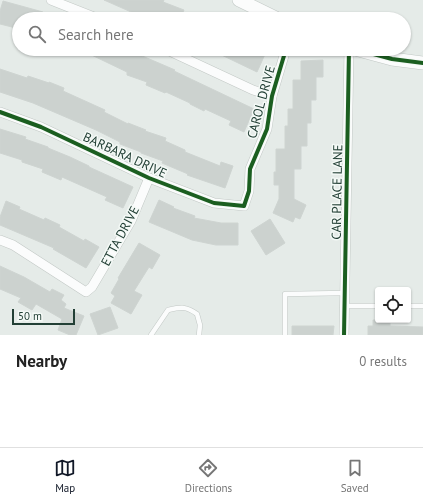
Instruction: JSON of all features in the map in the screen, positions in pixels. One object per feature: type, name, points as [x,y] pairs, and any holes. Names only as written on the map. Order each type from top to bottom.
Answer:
[{"type":"street","points":[[51,0],[81,12]]},
{"type":"street","points":[[240,0],[264,12]]},
{"type":"street","points":[[180,56],[253,90],[272,96]]},
{"type":"street","name":"CAROL DRIVE","points":[[244,206],[249,191],[250,169],[267,129],[272,96],[284,56]]},
{"type":"street","name":"CAR PLACE LANE","points":[[344,335],[349,56]]},
{"type":"street","points":[[381,56],[423,63]]},
{"type":"street","name":"BARBARA DRIVE","points":[[0,112],[41,127],[149,178],[214,203],[244,206]]},
{"type":"street","name":"ETTA DRIVE","points":[[0,240],[13,245],[86,292],[92,287],[130,221],[149,178]]},
{"type":"lane","points":[[285,335],[285,294],[345,293]]},
{"type":"lane","points":[[345,306],[375,306]]},
{"type":"lane","points":[[411,306],[423,306]]},
{"type":"lane","points":[[152,335],[168,310],[178,308],[190,309],[197,314],[200,325],[199,335]]},
{"type":"building","points":[[104,0],[164,0],[163,2],[184,10],[183,12],[131,12]]},
{"type":"building","points":[[3,1],[43,12],[12,12],[12,27],[0,24],[0,11]]},
{"type":"building","points":[[94,56],[142,56],[175,70],[174,71],[254,109],[244,132],[229,125],[231,121],[205,109],[204,111],[166,92],[165,93],[146,85],[147,82],[127,75],[127,72]]},
{"type":"building","points":[[224,56],[264,56],[257,72]]},
{"type":"building","points":[[323,60],[323,77],[316,77],[316,100],[311,100],[311,123],[307,123],[307,146],[301,146],[301,169],[294,169],[294,199],[306,205],[300,219],[295,217],[293,222],[273,213],[279,199],[279,185],[274,185],[274,172],[276,172],[276,149],[285,149],[285,126],[288,126],[288,109],[293,109],[293,80],[301,80],[301,61]]},
{"type":"building","points":[[0,69],[27,78],[28,76],[49,82],[64,88],[63,91],[105,110],[104,112],[128,124],[166,138],[165,141],[185,150],[185,152],[220,166],[221,162],[233,166],[225,188],[187,175],[188,174],[162,163],[163,161],[120,144],[120,142],[96,130],[33,103],[0,92]]},
{"type":"building","points":[[0,129],[26,137],[25,139],[48,147],[133,187],[123,208],[105,200],[107,197],[62,177],[61,180],[42,172],[43,169],[22,162],[22,160],[0,153]]},
{"type":"building","points":[[159,200],[174,207],[173,208],[195,216],[194,218],[221,223],[238,223],[238,245],[216,245],[192,240],[149,222]]},
{"type":"building","points":[[6,201],[20,207],[19,209],[60,225],[59,227],[84,241],[85,239],[99,247],[86,268],[53,249],[54,248],[0,225],[0,217]]},
{"type":"building","points":[[270,219],[285,243],[266,255],[251,231]]},
{"type":"building","points":[[139,243],[160,255],[152,269],[149,267],[134,291],[142,295],[131,314],[111,303],[115,296],[111,293],[119,279],[118,278]]},
{"type":"building","points":[[0,266],[24,277],[50,292],[52,289],[64,295],[61,300],[66,304],[64,308],[84,316],[76,335],[70,335],[58,330],[62,319],[36,304],[32,310],[18,302],[21,298],[0,289]]},
{"type":"building","points":[[110,307],[118,328],[98,335],[90,314]]},
{"type":"building","points":[[373,320],[375,320],[375,323],[390,323],[390,326],[423,327],[423,335],[368,335],[368,326],[373,326]]},
{"type":"building","points":[[292,326],[334,326],[333,335],[292,335]]},
{"type":"cycle path","points":[[0,112],[41,127],[149,178],[214,203],[244,206],[249,191],[250,169],[267,129],[272,96],[284,56]]},
{"type":"cycle path","points":[[344,335],[349,56]]},
{"type":"cycle path","points":[[381,56],[423,63]]}]
